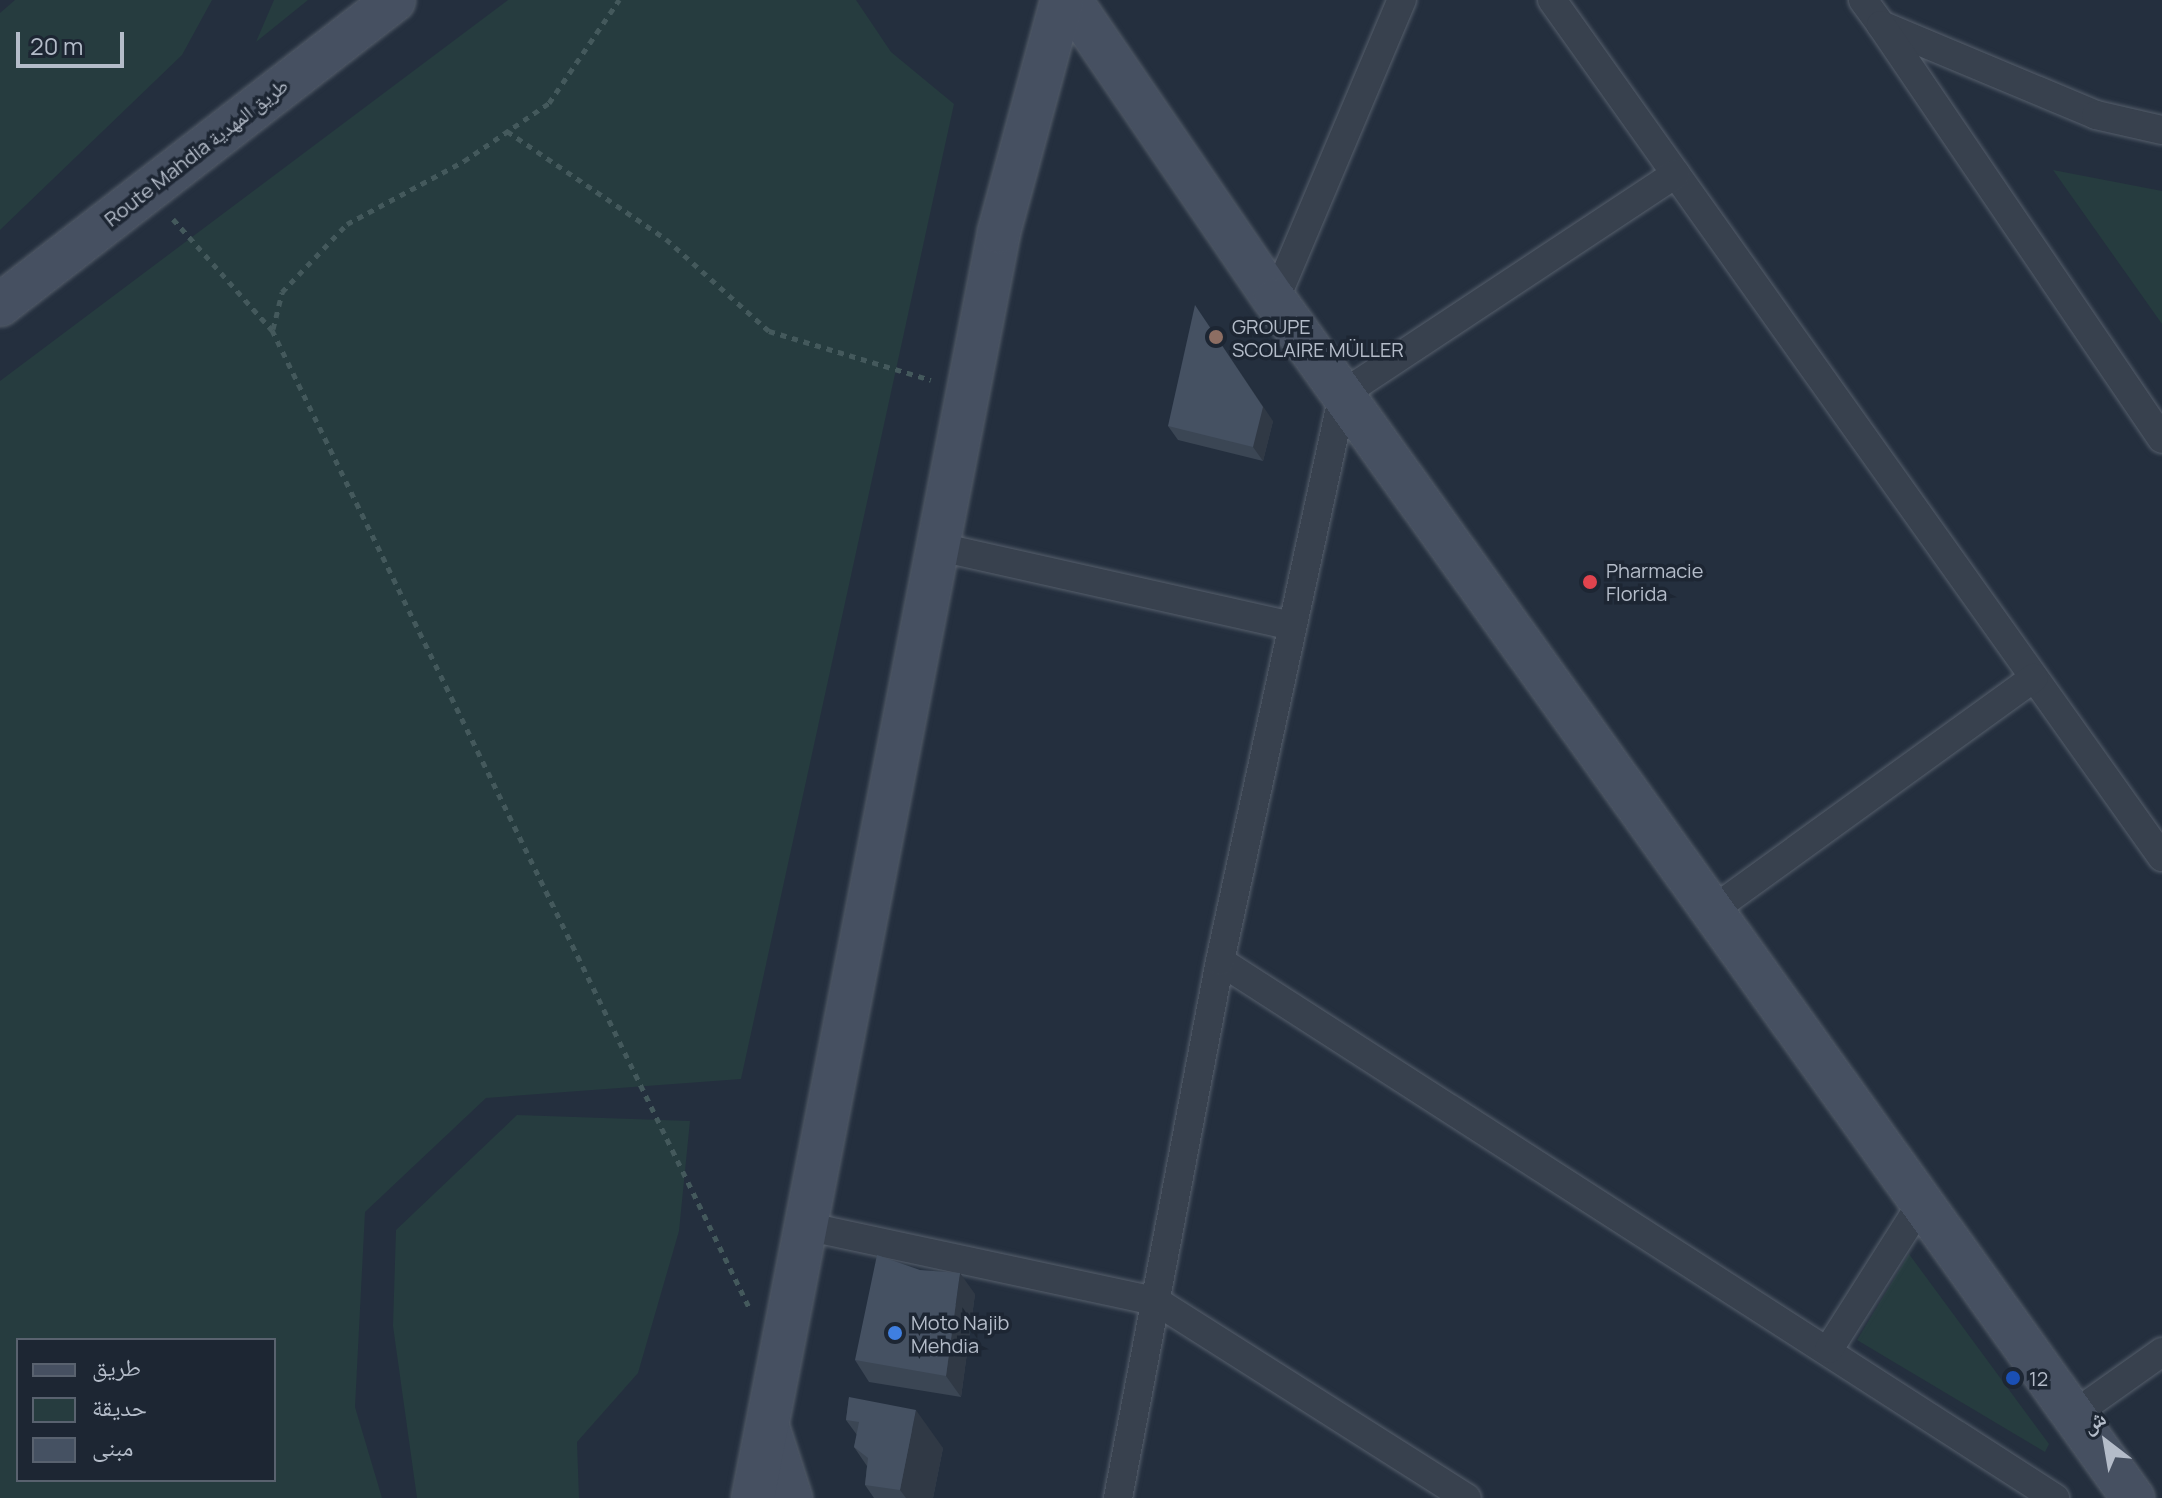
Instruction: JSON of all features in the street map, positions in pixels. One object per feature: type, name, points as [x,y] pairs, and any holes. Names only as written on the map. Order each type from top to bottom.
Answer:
[{"type":"street","name":"Route Mahdia طريق المهدية","points":[[0,305],[394,0]]},
{"type":"street","points":[[753,1498],[765,1420],[1019,147],[1062,0]]},
{"type":"street","points":[[1070,0],[1275,300],[2133,1498]]},
{"type":"street","points":[[1275,300],[1402,0]]},
{"type":"street","points":[[1552,0],[2162,857]]},
{"type":"street","points":[[1863,0],[2162,439]]},
{"type":"street","points":[[1881,25],[2096,115],[2162,130]]},
{"type":"street","points":[[1118,1498],[1220,961],[1343,394],[1676,174]]},
{"type":"street","points":[[939,547],[1291,626]]},
{"type":"street","points":[[1713,910],[2034,678]]},
{"type":"street","points":[[1220,961],[1829,1349],[2055,1498]]},
{"type":"street","points":[[1829,1349],[1921,1204]]},
{"type":"street","points":[[805,1226],[1156,1301],[1467,1498]]},
{"type":"street","points":[[2073,1415],[2162,1352]]},
{"type":"street","points":[[765,1420],[791,1498]]},
{"type":"path","points":[[272,330],[282,292],[347,224],[507,131],[549,103],[619,0]]},
{"type":"path","points":[[507,131],[666,239],[769,331],[969,391]]},
{"type":"path","points":[[147,189],[272,330],[777,1363]]},
{"type":"green space","points":[[15,0],[212,0],[182,55],[0,230],[0,13]]},
{"type":"green space","points":[[274,0],[308,0],[256,42]]},
{"type":"green space","points":[[508,0],[856,0],[891,52],[954,104],[741,1079],[486,1098],[365,1212],[355,1407],[382,1498],[0,1498],[0,381]]},
{"type":"green space","points":[[2053,170],[2162,191],[2162,324]]},
{"type":"green space","points":[[517,1115],[690,1121],[679,1231],[638,1373],[577,1442],[579,1498],[417,1498],[393,1326],[396,1230]]},
{"type":"green space","points":[[1909,1254],[2049,1444],[2045,1452],[1857,1340]]},
{"type":"building","points":[[1195,305],[1263,407],[1253,447],[1168,426]]},
{"type":"building","points":[[877,1255],[920,1270],[960,1273],[946,1376],[855,1360]]},
{"type":"building","points":[[849,1397],[916,1410],[900,1490],[865,1485],[868,1458],[854,1447],[859,1422],[846,1420]]},
{"type":"place","name":"GROUPE SCOLAIRE MÜLLER","points":[[1216,337]]},
{"type":"place","name":"Pharmacie Florida","points":[[1590,582]]},
{"type":"place","name":"Moto Najib Mehdia","points":[[895,1333]]},
{"type":"place","name":"12","points":[[2013,1378]]}]
